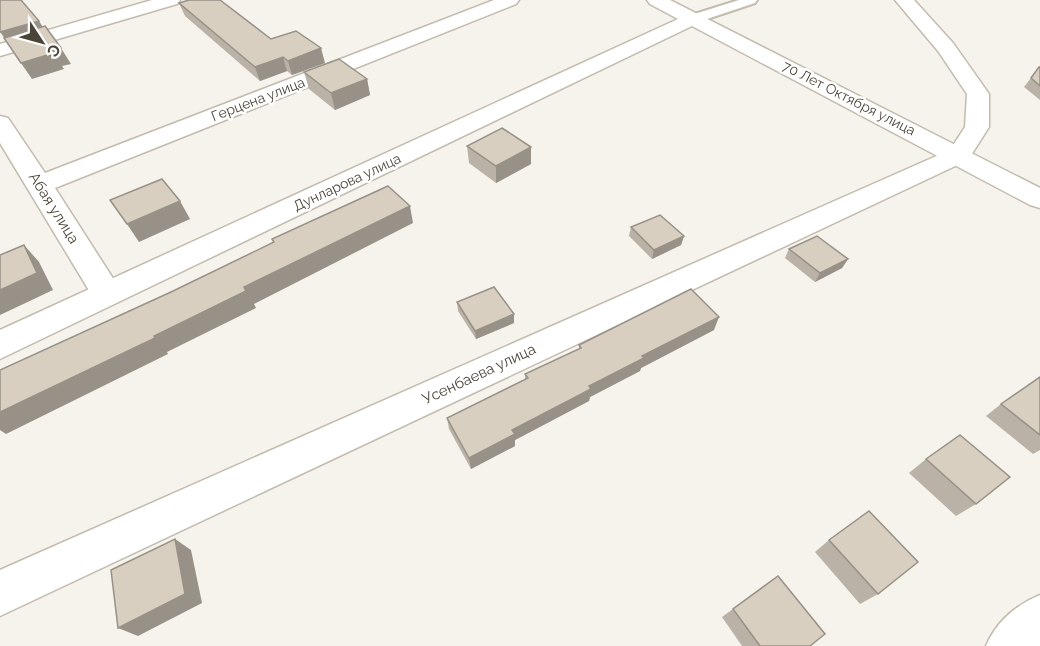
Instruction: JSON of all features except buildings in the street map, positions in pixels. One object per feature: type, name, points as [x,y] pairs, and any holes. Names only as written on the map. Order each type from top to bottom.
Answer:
[{"type":"street","points":[[0,50],[171,0]]},
{"type":"street","name":"Герцена улица","points":[[39,185],[510,0]]},
{"type":"street","name":"70 Лет Октября улица","points":[[657,0],[1040,199]]},
{"type":"street","points":[[904,0],[946,47],[978,94],[977,127],[959,155]]},
{"type":"street","name":"Дунларова улица","points":[[0,345],[693,19]]},
{"type":"street","name":"Абая улица","points":[[0,123],[9,154],[39,185],[107,294]]},
{"type":"street","name":"Усенбаева улица","points":[[0,593],[959,155]]},
{"type":"street","points":[[1010,646],[1040,618]]},
{"type":"lane","points":[[693,19],[751,0]]}]
